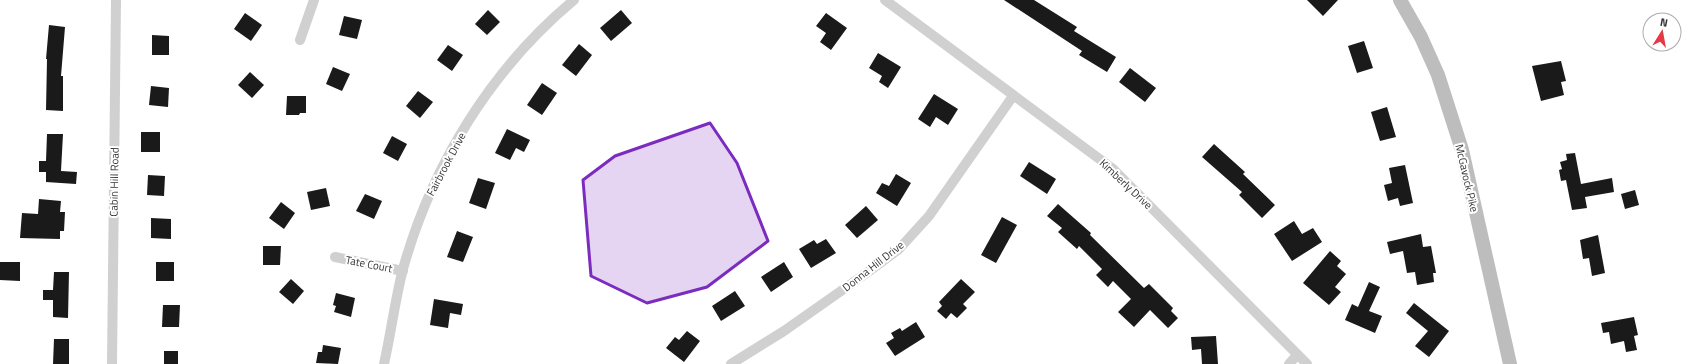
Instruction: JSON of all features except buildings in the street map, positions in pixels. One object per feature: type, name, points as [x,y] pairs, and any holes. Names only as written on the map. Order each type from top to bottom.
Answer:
[{"type":"main road","name":"McGavock Pike","points":[[1400,0],[1421,37],[1438,75],[1462,150],[1510,364]]},
{"type":"street","name":"Cabin Hill Road","points":[[112,364],[116,0]]},
{"type":"street","points":[[300,40],[314,0]]},
{"type":"street","name":"Fairbrook Drive","points":[[384,364],[403,271],[428,197],[443,167],[475,112],[493,85],[530,41],[574,0]]},
{"type":"street","name":"Kimberly Drive","points":[[885,0],[1113,169],[1307,364]]},
{"type":"street","name":"Donna Hill Drive","points":[[731,364],[784,331],[899,249],[929,216],[1013,96]]},
{"type":"street","name":"Tate Court","points":[[335,257],[403,271]]},
{"type":"street","points":[[1289,364],[1297,355]]},
{"type":"highlighted area","points":[[710,123],[737,163],[768,241],[707,287],[647,303],[591,276],[583,180],[615,156]]}]
